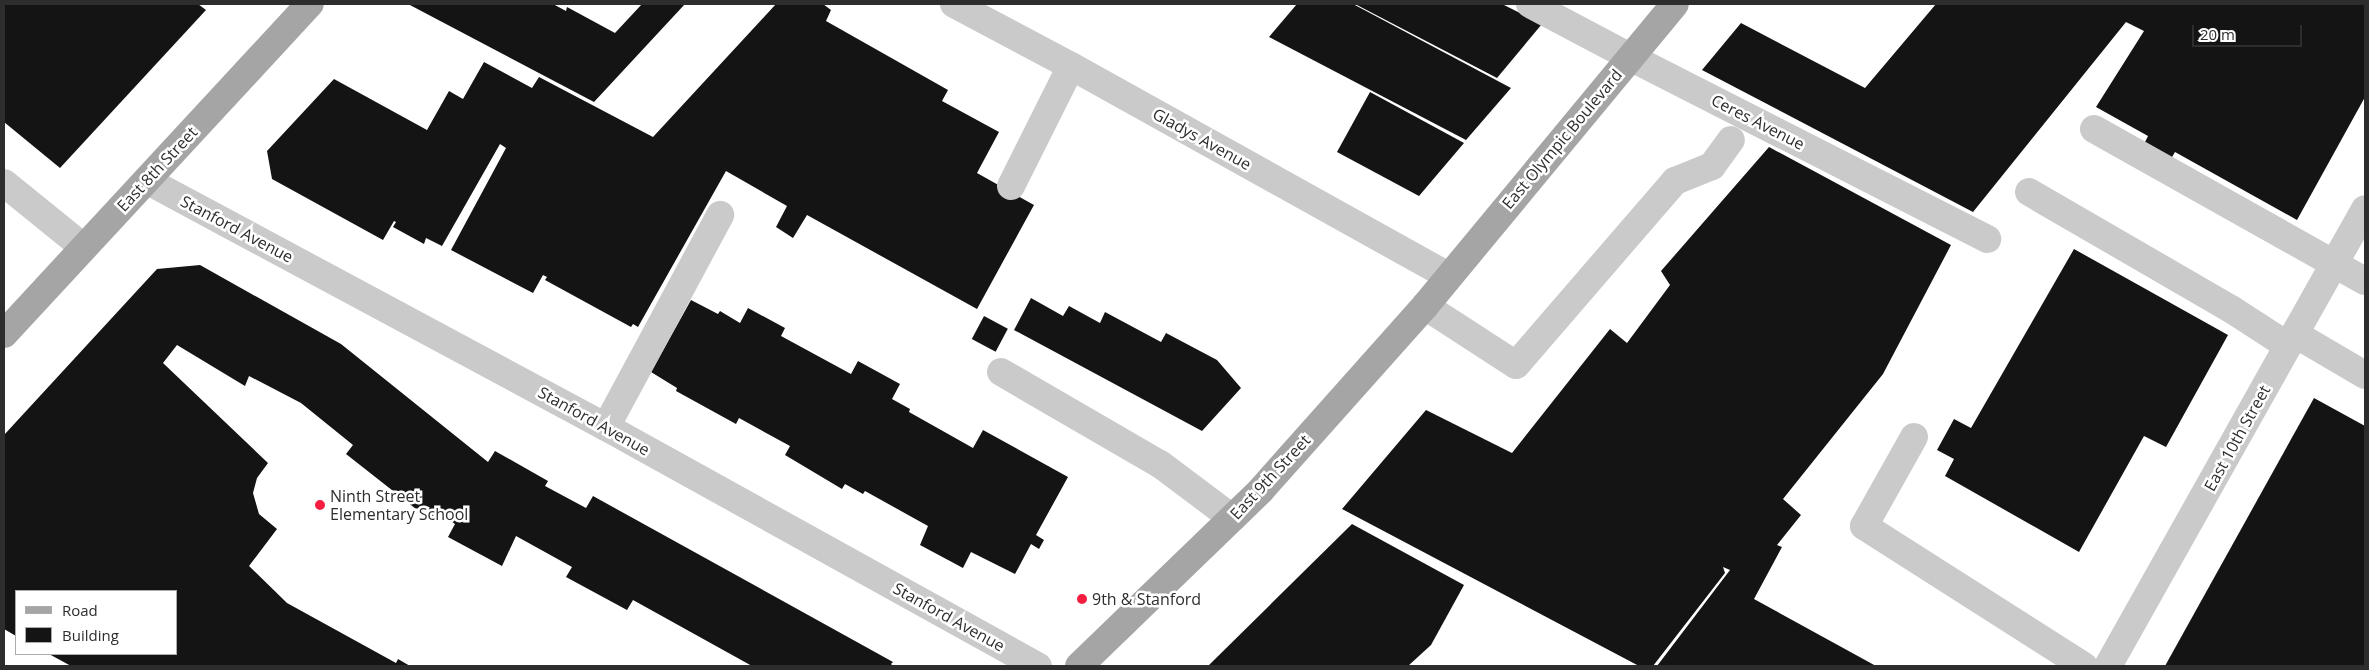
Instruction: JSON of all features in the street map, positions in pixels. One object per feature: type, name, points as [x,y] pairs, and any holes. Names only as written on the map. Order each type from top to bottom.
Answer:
[{"type":"main road","name":"East Olympic Boulevard","points":[[1449,276],[1675,4]]},
{"type":"main road","name":"East 8th Street","points":[[4,334],[83,247],[148,181],[301,7]]},
{"type":"main road","name":"East 9th Street","points":[[1079,666],[1261,490],[1425,306],[1449,276]]},
{"type":"street","name":"Gladys Avenue","points":[[954,4],[1071,66],[1449,276]]},
{"type":"street","name":"Ceres Avenue","points":[[1530,4],[1987,239]]},
{"type":"street","points":[[1011,186],[1071,66]]},
{"type":"street","points":[[2094,129],[2365,281]]},
{"type":"street","points":[[1425,306],[1516,365],[1675,181],[1712,166],[1731,140]]},
{"type":"street","name":"Stanford Avenue","points":[[148,181],[606,426],[1038,666]]},
{"type":"street","points":[[4,183],[83,247]]},
{"type":"street","points":[[2029,192],[2231,308],[2291,340],[2365,375]]},
{"type":"street","name":"East 10th Street","points":[[2108,666],[2365,209]]},
{"type":"street","points":[[606,426],[720,215]]},
{"type":"street","points":[[1002,372],[1160,464],[1232,518]]},
{"type":"street","points":[[1914,436],[1864,526],[2084,666]]},
{"type":"building","points":[[4,4],[198,4],[206,10],[60,168],[4,122]]},
{"type":"building","points":[[408,4],[553,4],[566,11],[567,7],[615,33],[642,4],[685,4],[594,102]]},
{"type":"building","points":[[776,4],[823,4],[831,10],[826,21],[948,90],[942,101],[999,132],[977,173],[1034,205],[977,309],[807,215],[793,238],[776,227],[787,206],[726,171],[638,327],[633,324],[631,327],[545,280],[547,277],[543,275],[533,293],[451,250],[506,148],[500,144],[442,246],[426,238],[424,244],[393,227],[396,222],[394,221],[383,240],[272,179],[267,151],[334,79],[427,130],[449,91],[463,99],[484,62],[532,88],[539,77],[653,137]]},
{"type":"building","points":[[1297,4],[1353,4],[1511,88],[1466,140],[1269,37]]},
{"type":"building","points":[[1355,4],[1502,4],[1542,24],[1497,78]]},
{"type":"building","points":[[1936,4],[2365,4],[2365,97],[2297,220],[2175,152],[2168,164],[2141,150],[2148,136],[2096,107],[2144,31],[2126,22],[1973,212],[1702,70],[1741,23],[1865,88]]},
{"type":"building","points":[[1370,92],[1464,143],[1419,196],[1337,152]]},
{"type":"building","points":[[1769,147],[1951,245],[1883,374],[1783,499],[1801,515],[1777,545],[1782,547],[1754,599],[1876,666],[1657,666],[1730,570],[1723,567],[1725,573],[1653,666],[1639,666],[1342,509],[1426,410],[1512,453],[1610,329],[1627,343],[1670,285],[1661,271]]},
{"type":"building","points":[[2074,249],[2228,335],[2166,447],[2144,436],[2079,552],[1945,476],[1954,459],[1937,450],[1954,419],[1971,428]]},
{"type":"building","name":"Ninth Street Elementary School","points":[[200,265],[341,344],[488,462],[495,451],[548,481],[545,486],[586,508],[593,496],[893,662],[891,664],[893,666],[752,666],[633,600],[627,610],[566,577],[572,567],[516,536],[502,566],[448,537],[455,524],[437,510],[430,520],[346,454],[353,445],[301,403],[249,376],[245,386],[177,345],[163,363],[268,463],[257,478],[253,493],[259,514],[277,529],[249,566],[287,603],[396,663],[398,659],[410,666],[71,666],[51,655],[178,655],[178,590],[15,590],[15,635],[4,629],[4,435],[157,269]]},
{"type":"building","points":[[1031,298],[1063,316],[1069,306],[1100,323],[1105,312],[1161,342],[1166,333],[1217,360],[1241,388],[1202,431],[1014,330]]},
{"type":"building","points":[[691,300],[718,314],[720,311],[740,323],[748,308],[785,328],[781,336],[851,374],[858,361],[900,384],[892,399],[910,409],[909,412],[973,448],[983,430],[1068,477],[1036,535],[1044,540],[1039,549],[1031,544],[1015,574],[971,552],[963,568],[920,545],[928,526],[865,491],[863,494],[845,484],[842,489],[785,455],[790,446],[739,418],[736,424],[676,391],[677,388],[651,372]]},
{"type":"building","points":[[984,316],[1008,329],[996,352],[972,339]]},
{"type":"building","points":[[2314,398],[2365,426],[2365,666],[2165,666]]},
{"type":"building","points":[[1352,524],[1464,585],[1431,645],[1408,666],[1208,666]]},
{"type":"place","name":"Ninth Street Elementary School","points":[[320,505]]},
{"type":"place","name":"9th & Stanford","points":[[1082,599]]}]
